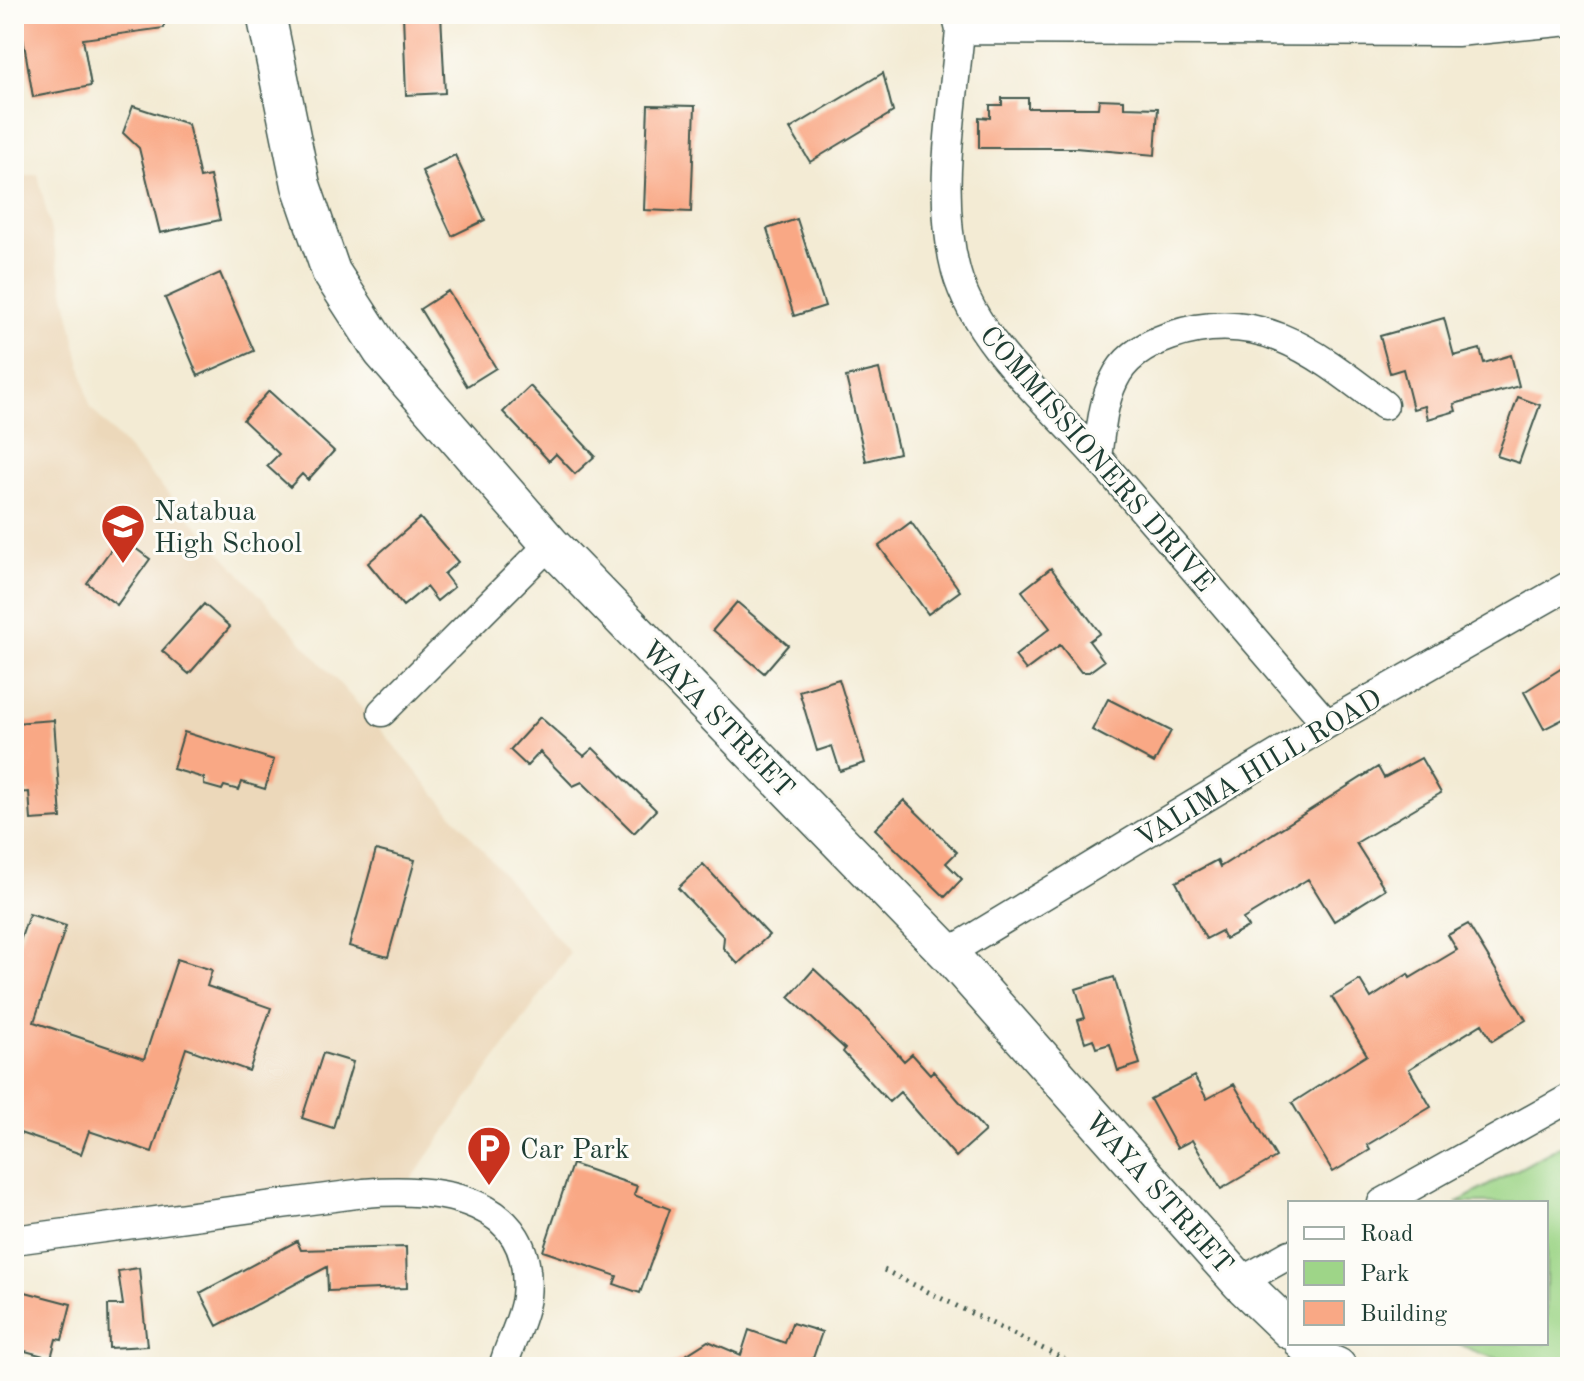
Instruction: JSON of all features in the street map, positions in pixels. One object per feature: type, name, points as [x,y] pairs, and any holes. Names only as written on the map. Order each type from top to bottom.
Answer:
[{"type":"main road","name":"WAYA STREET","points":[[270,21],[301,185],[331,272],[382,351],[550,544],[948,953],[1240,1282],[1288,1328]]},
{"type":"main road","points":[[1306,1345],[1323,1361],[1337,1367]]},
{"type":"street","points":[[958,22],[1570,21]]},
{"type":"street","name":"COMMISSIONERS DRIVE","points":[[958,22],[947,167],[947,228],[957,275],[974,312],[1013,366],[1097,457],[1327,724]]},
{"type":"street","points":[[1097,457],[1105,402],[1115,377],[1130,358],[1155,341],[1210,326],[1257,329],[1288,340],[1324,360],[1384,405]]},
{"type":"street","points":[[382,712],[550,544]]},
{"type":"street","name":"VALIMA HILL ROAD","points":[[948,953],[1327,724],[1570,585]]},
{"type":"street","points":[[1386,1201],[1570,1098]]},
{"type":"street","points":[[14,1240],[364,1193],[421,1191],[453,1197],[485,1206],[498,1218],[509,1231],[523,1262],[524,1310],[503,1367]]},
{"type":"street","points":[[1240,1282],[1288,1255]]},
{"type":"path","points":[[884,1270],[1080,1367]]},
{"type":"shaded area","name":"Natabua High School","points":[[38,174],[90,407],[375,723],[570,953],[409,1183],[14,1232],[14,177]]},
{"type":"green space","points":[[1570,1141],[1570,1367],[1512,1362],[1462,1345],[1548,1345],[1548,1201],[1460,1201]]},
{"type":"building","points":[[19,14],[164,14],[164,28],[83,39],[91,86],[33,97]]},
{"type":"building","points":[[403,14],[441,14],[445,93],[406,95]]},
{"type":"building","points":[[883,73],[893,112],[810,162],[790,129]]},
{"type":"building","points":[[1002,98],[1028,98],[1028,108],[1098,108],[1099,99],[1124,100],[1124,107],[1158,108],[1155,155],[1075,148],[979,148],[979,117],[990,118],[990,105],[1002,105]]},
{"type":"building","points":[[648,105],[695,106],[691,212],[644,210]]},
{"type":"building","points":[[133,106],[188,124],[200,178],[210,176],[220,220],[160,233],[139,148],[123,133]]},
{"type":"building","points":[[455,155],[485,220],[452,236],[422,171]]},
{"type":"building","points":[[797,219],[825,306],[794,316],[767,229]]},
{"type":"building","points":[[220,273],[254,351],[198,376],[165,298]]},
{"type":"building","points":[[448,291],[496,368],[467,386],[420,309]]},
{"type":"building","points":[[1444,318],[1454,356],[1480,349],[1484,363],[1511,355],[1519,386],[1454,404],[1456,411],[1428,419],[1425,406],[1413,409],[1403,369],[1390,373],[1380,336]]},
{"type":"building","points":[[879,369],[899,453],[866,461],[846,377]]},
{"type":"building","points":[[530,386],[595,456],[575,474],[556,454],[549,461],[503,412]]},
{"type":"building","points":[[269,391],[334,451],[308,480],[302,474],[290,487],[267,466],[279,454],[243,420]]},
{"type":"building","points":[[1518,397],[1540,405],[1519,463],[1497,456]]},
{"type":"building","points":[[420,518],[458,562],[444,574],[454,587],[437,601],[426,587],[403,606],[368,563]]},
{"type":"building","points":[[911,522],[960,591],[928,614],[879,546]]},
{"type":"building","points":[[120,537],[150,559],[117,605],[87,583]]},
{"type":"building","points":[[1051,568],[1100,633],[1089,641],[1104,661],[1089,672],[1081,672],[1060,645],[1026,670],[1015,656],[1050,628],[1022,591]]},
{"type":"building","points":[[737,602],[788,645],[764,673],[713,630]]},
{"type":"building","points":[[204,604],[230,627],[189,674],[162,651]]},
{"type":"building","points":[[1570,663],[1570,728],[1565,718],[1544,729],[1524,692]]},
{"type":"building","points":[[839,679],[865,763],[840,771],[832,746],[817,751],[799,691]]},
{"type":"building","points":[[1108,699],[1171,731],[1154,763],[1092,730]]},
{"type":"building","points":[[540,717],[584,756],[593,748],[656,810],[634,833],[582,782],[573,786],[540,752],[527,766],[510,750]]},
{"type":"building","points":[[54,720],[61,818],[31,820],[29,792],[14,793],[14,723]]},
{"type":"building","points":[[184,732],[274,760],[265,789],[242,782],[239,790],[224,786],[222,790],[204,785],[204,778],[173,769]]},
{"type":"building","points":[[1421,758],[1441,793],[1356,843],[1385,889],[1334,921],[1308,879],[1243,919],[1248,927],[1225,939],[1221,931],[1206,939],[1176,882],[1217,860],[1220,867],[1378,767],[1384,778]]},
{"type":"building","points":[[904,800],[957,852],[946,863],[962,879],[945,897],[875,829]]},
{"type":"building","points":[[376,850],[415,860],[388,957],[349,946]]},
{"type":"building","points":[[703,864],[769,935],[738,964],[723,948],[724,937],[678,888]]},
{"type":"building","points":[[29,914],[66,926],[34,1022],[144,1059],[177,959],[212,970],[207,986],[271,1008],[249,1071],[186,1048],[152,1152],[89,1131],[81,1154],[14,1131],[14,959]]},
{"type":"building","points":[[1468,924],[1526,1020],[1492,1041],[1482,1024],[1409,1069],[1431,1107],[1367,1145],[1370,1150],[1333,1172],[1292,1103],[1367,1055],[1332,997],[1360,980],[1371,998],[1408,974],[1410,978],[1457,950],[1448,935]]},
{"type":"building","points":[[814,969],[863,1015],[904,1061],[912,1054],[930,1074],[933,1071],[985,1131],[956,1157],[900,1092],[889,1102],[843,1052],[845,1049],[789,997]]},
{"type":"building","points":[[1114,977],[1140,1064],[1118,1071],[1110,1044],[1096,1048],[1093,1039],[1085,1042],[1078,1020],[1085,1018],[1076,989]]},
{"type":"building","points":[[323,1053],[353,1062],[333,1128],[302,1118]]},
{"type":"building","points":[[1194,1076],[1207,1099],[1234,1084],[1276,1157],[1221,1189],[1192,1140],[1177,1148],[1150,1099]]},
{"type":"building","points":[[572,1164],[637,1186],[634,1195],[670,1209],[640,1293],[614,1284],[617,1276],[543,1251]]},
{"type":"building","points":[[297,1241],[301,1250],[406,1247],[407,1288],[328,1291],[327,1267],[217,1326],[200,1293]]},
{"type":"building","points":[[139,1268],[147,1346],[109,1348],[108,1305],[123,1305],[118,1271]]},
{"type":"building","points":[[14,1289],[71,1304],[62,1340],[56,1339],[51,1358],[14,1348]]},
{"type":"building","points":[[792,1323],[822,1332],[810,1367],[667,1367],[708,1341],[741,1355],[749,1330],[785,1343]]},
{"type":"place","name":"Natabua High School","points":[[123,565]]},
{"type":"place","name":"Car Park","points":[[489,1187]]}]
